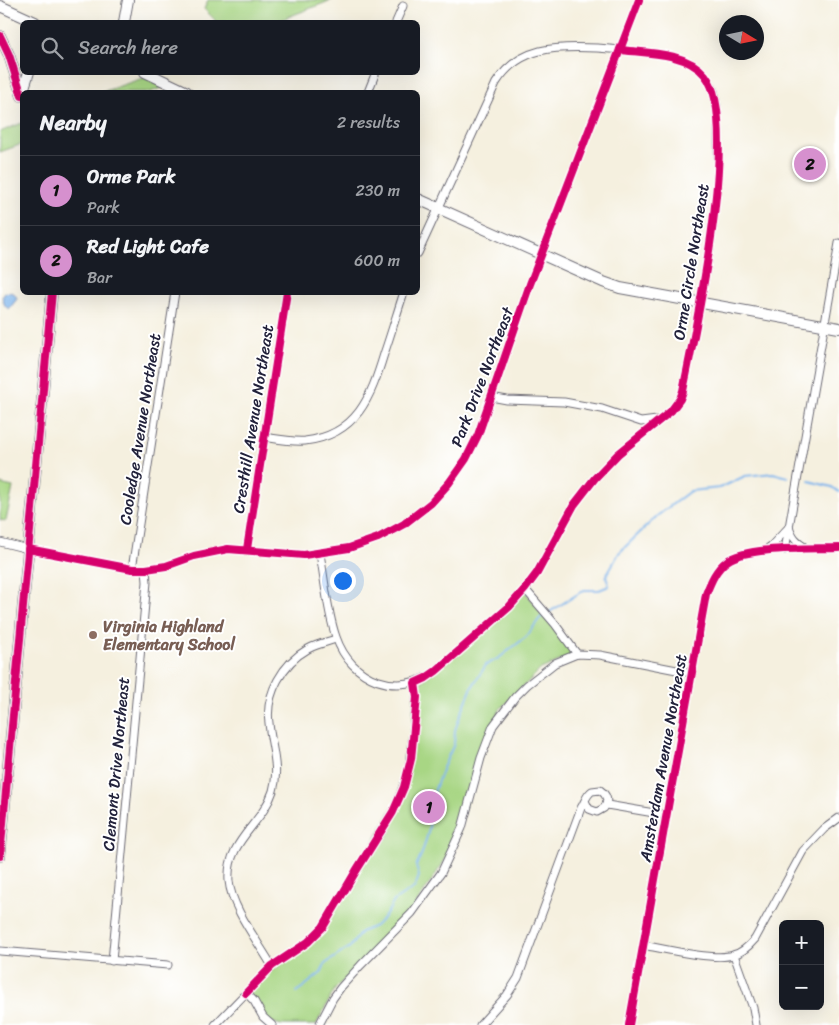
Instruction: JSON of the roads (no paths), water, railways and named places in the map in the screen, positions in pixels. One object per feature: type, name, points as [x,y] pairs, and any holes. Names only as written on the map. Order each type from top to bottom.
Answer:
[{"type":"street","points":[[124,20],[128,0]]},
{"type":"street","name":"Park Drive Northeast","points":[[0,542],[132,569],[166,566],[210,552],[228,549],[287,555],[320,554],[350,548],[378,538],[404,524],[431,503],[449,483],[466,459],[478,435],[542,255],[639,0]]},
{"type":"street","points":[[0,6],[31,20]]},
{"type":"street","points":[[397,20],[403,6]]},
{"type":"street","points":[[0,36],[10,55],[20,90]]},
{"type":"street","name":"Orme Circle Northeast","points":[[415,683],[436,671],[509,607],[537,573],[574,505],[595,478],[618,454],[676,405],[684,391],[713,226],[717,189],[718,132],[714,91],[704,74],[688,62],[666,56],[589,48],[544,50],[526,55],[510,65],[496,83],[420,248]]},
{"type":"street","points":[[24,90],[28,75]]},
{"type":"street","points":[[150,75],[173,90]]},
{"type":"street","points":[[369,90],[375,75]]},
{"type":"street","points":[[420,200],[620,288],[839,328]]},
{"type":"street","points":[[785,550],[839,244]]},
{"type":"street","points":[[0,856],[5,756],[28,549],[52,295]]},
{"type":"street","name":"Cooledge Avenue Northeast","points":[[132,569],[176,295]]},
{"type":"street","name":"Cresthill Avenue Northeast","points":[[247,550],[287,295]]},
{"type":"street","points":[[264,437],[295,441],[319,438],[342,428],[352,420],[362,409],[374,387],[403,295]]},
{"type":"street","points":[[491,397],[507,400],[564,402],[602,409],[641,422],[650,422],[662,418]]},
{"type":"street","points":[[789,527],[798,544],[810,549]]},
{"type":"street","points":[[764,551],[775,543],[789,527]]},
{"type":"street","name":"Amsterdam Avenue Northeast","points":[[629,1025],[706,594],[711,581],[719,568],[728,560],[740,554],[764,551],[839,548]]},
{"type":"street","points":[[215,1025],[272,966],[308,942],[323,927],[393,812],[404,787],[411,759],[418,696],[415,683],[392,685],[372,678],[350,660],[336,639],[320,554]]},
{"type":"street","name":"Clemont Drive Northeast","points":[[112,961],[147,582],[146,569]]},
{"type":"street","points":[[525,589],[555,624],[577,654]]},
{"type":"street","points":[[272,966],[234,900],[229,882],[230,863],[237,844],[263,812],[274,788],[276,762],[268,715],[276,683],[286,668],[299,655],[315,646],[336,639]]},
{"type":"street","points":[[319,1025],[341,987],[412,913],[441,873],[462,828],[485,744],[501,714],[536,676],[555,663],[577,654],[600,655],[692,674]]},
{"type":"street","points":[[480,1025],[507,995],[518,978],[588,793],[596,790],[604,793],[608,801],[601,811],[597,812],[589,809],[586,802]]},
{"type":"street","points":[[607,805],[666,815]]},
{"type":"street","points":[[643,945],[716,957],[734,955],[746,949],[755,939],[804,851],[824,829],[839,818]]},
{"type":"street","points":[[0,951],[168,965]]},
{"type":"street","points":[[734,955],[753,1008],[756,1025]]},
{"type":"street","points":[[246,993],[254,1001],[263,1017],[272,1025]]},
{"type":"water","points":[[5,293],[15,294],[17,299],[9,309],[5,306],[2,297]]},
{"type":"waterway","points":[[297,992],[321,973],[325,964],[350,947],[361,932],[375,926],[386,915],[394,901],[415,887],[419,876],[416,866],[428,833],[435,789],[454,744],[455,730],[460,716],[472,687],[486,665],[499,658],[526,637],[540,618],[584,590],[599,590],[609,586],[606,576],[619,553],[657,516],[690,491],[720,488],[745,476],[773,473],[788,477]]},
{"type":"waterway","points":[[809,481],[832,487],[839,492]]},
{"type":"place","name":"Red Light Cafe","points":[[810,164]]},
{"type":"place","name":"Virginia Highland Elementary School","points":[[93,635]]},
{"type":"place","name":"Orme Park","points":[[429,807]]}]
